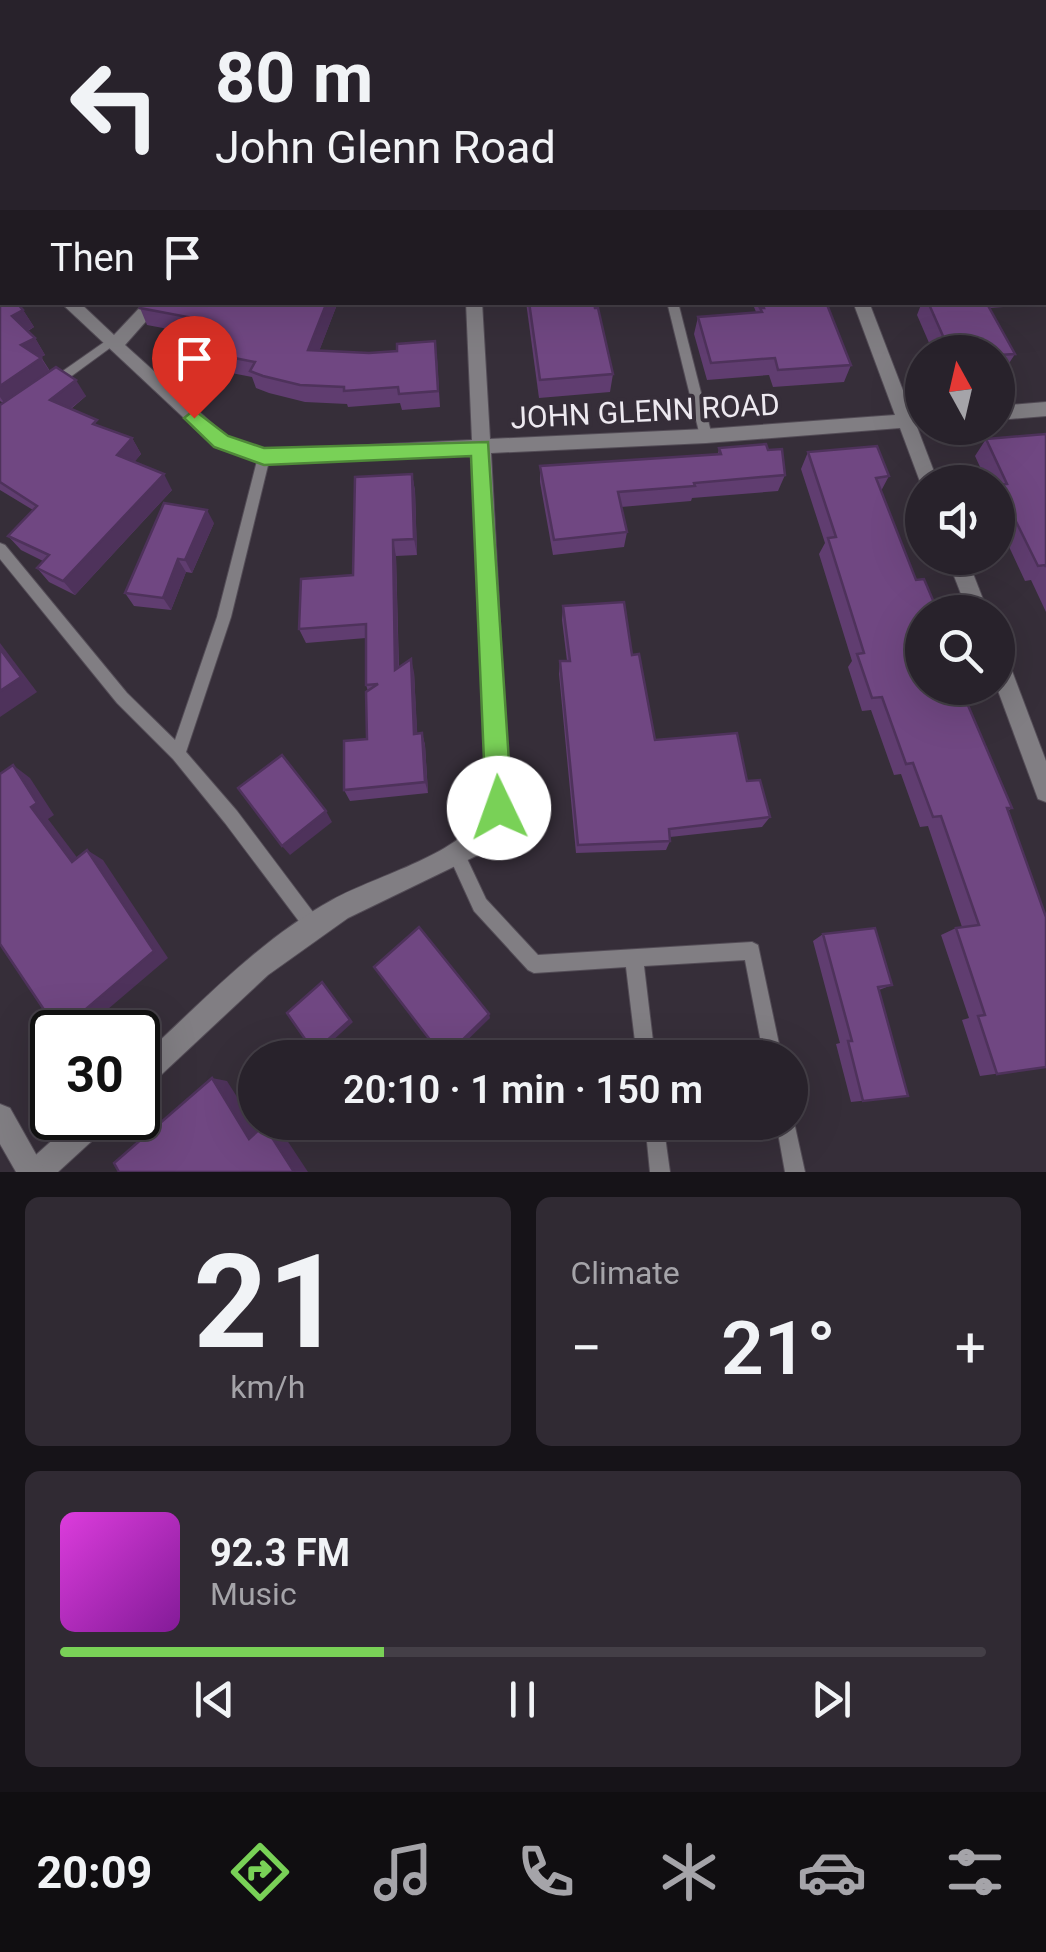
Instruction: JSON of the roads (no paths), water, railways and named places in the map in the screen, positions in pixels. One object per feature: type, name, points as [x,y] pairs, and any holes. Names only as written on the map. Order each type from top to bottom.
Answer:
[{"type":"street","name":"JOHN GLENN ROAD","points":[[71,305],[221,442],[264,456],[706,436],[905,421]]},
{"type":"street","points":[[112,344],[152,305]]},
{"type":"street","points":[[160,1058],[259,966],[313,926],[339,909],[456,854],[481,836],[499,808],[474,305]]},
{"type":"street","points":[[863,305],[905,400]]},
{"type":"street","points":[[1015,412],[1046,409]]},
{"type":"street","points":[[1013,705],[1046,791]]},
{"type":"street","points":[[0,1118],[35,1172],[71,1140]]},
{"type":"lane","points":[[673,305],[706,436]]},
{"type":"lane","points":[[47,388],[112,344]]},
{"type":"lane","points":[[178,754],[224,617],[264,456]]},
{"type":"lane","points":[[0,549],[122,698],[178,754],[231,816],[313,926]]},
{"type":"lane","points":[[456,854],[480,905],[534,964],[752,951],[769,1040]]},
{"type":"lane","points":[[634,958],[644,1040]]},
{"type":"lane","points":[[656,1140],[660,1172]]},
{"type":"lane","points":[[789,1140],[795,1172]]}]
